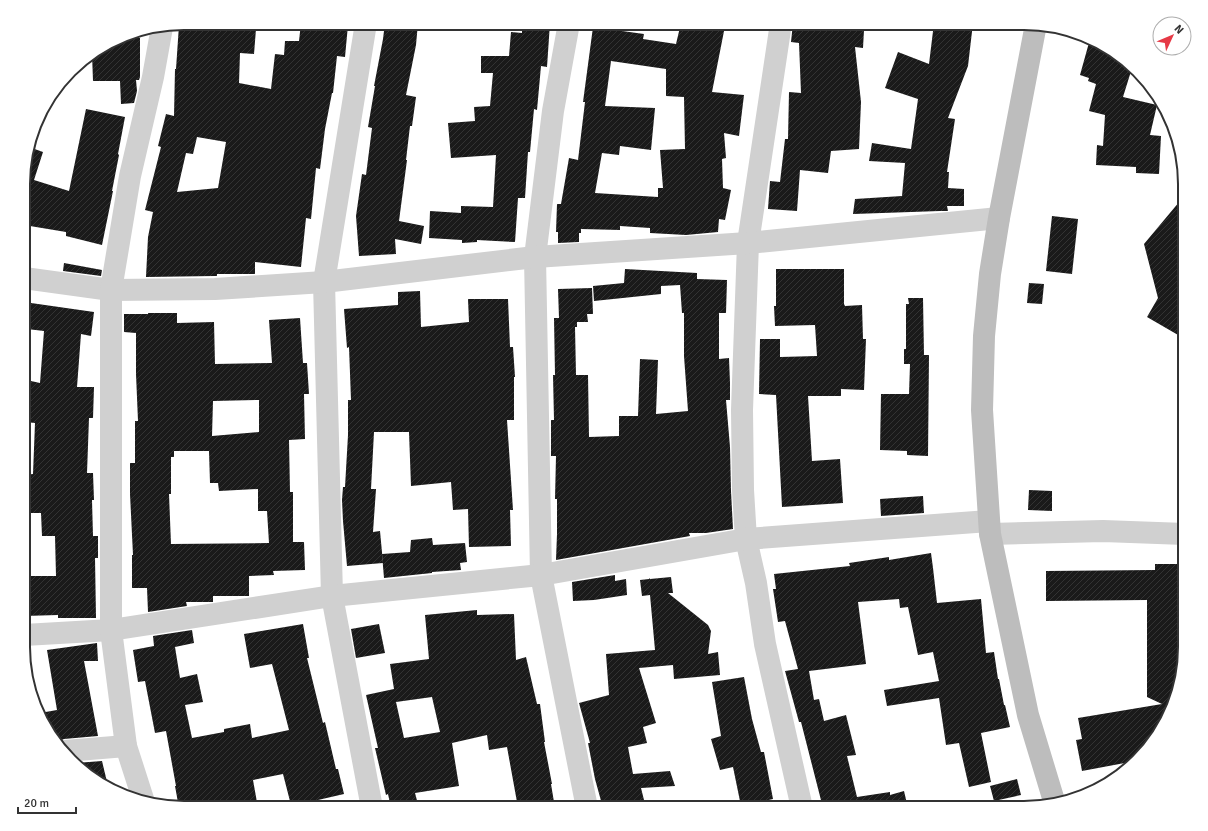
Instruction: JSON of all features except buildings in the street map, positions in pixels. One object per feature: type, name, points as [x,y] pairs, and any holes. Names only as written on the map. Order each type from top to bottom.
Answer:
[{"type":"street","points":[[365,30],[324,282],[332,596],[371,801]]},
{"type":"street","points":[[568,30],[553,112],[535,257],[541,575],[586,801]]},
{"type":"street","points":[[780,30],[748,243],[742,410],[743,490],[746,539],[756,583],[765,644],[800,801]]},
{"type":"street","points":[[1035,30],[999,218],[990,274],[984,336],[982,410],[989,528],[1028,715],[1053,798]]},
{"type":"street","points":[[142,795],[126,746],[111,630],[111,290],[130,176],[153,78],[161,32]]},
{"type":"street","points":[[30,279],[111,290],[215,290],[324,282],[535,257],[748,243],[999,218]]},
{"type":"street","points":[[30,635],[111,630],[332,596],[541,575],[746,539],[989,528],[1178,534]]},
{"type":"street","points":[[70,751],[126,746]]}]
